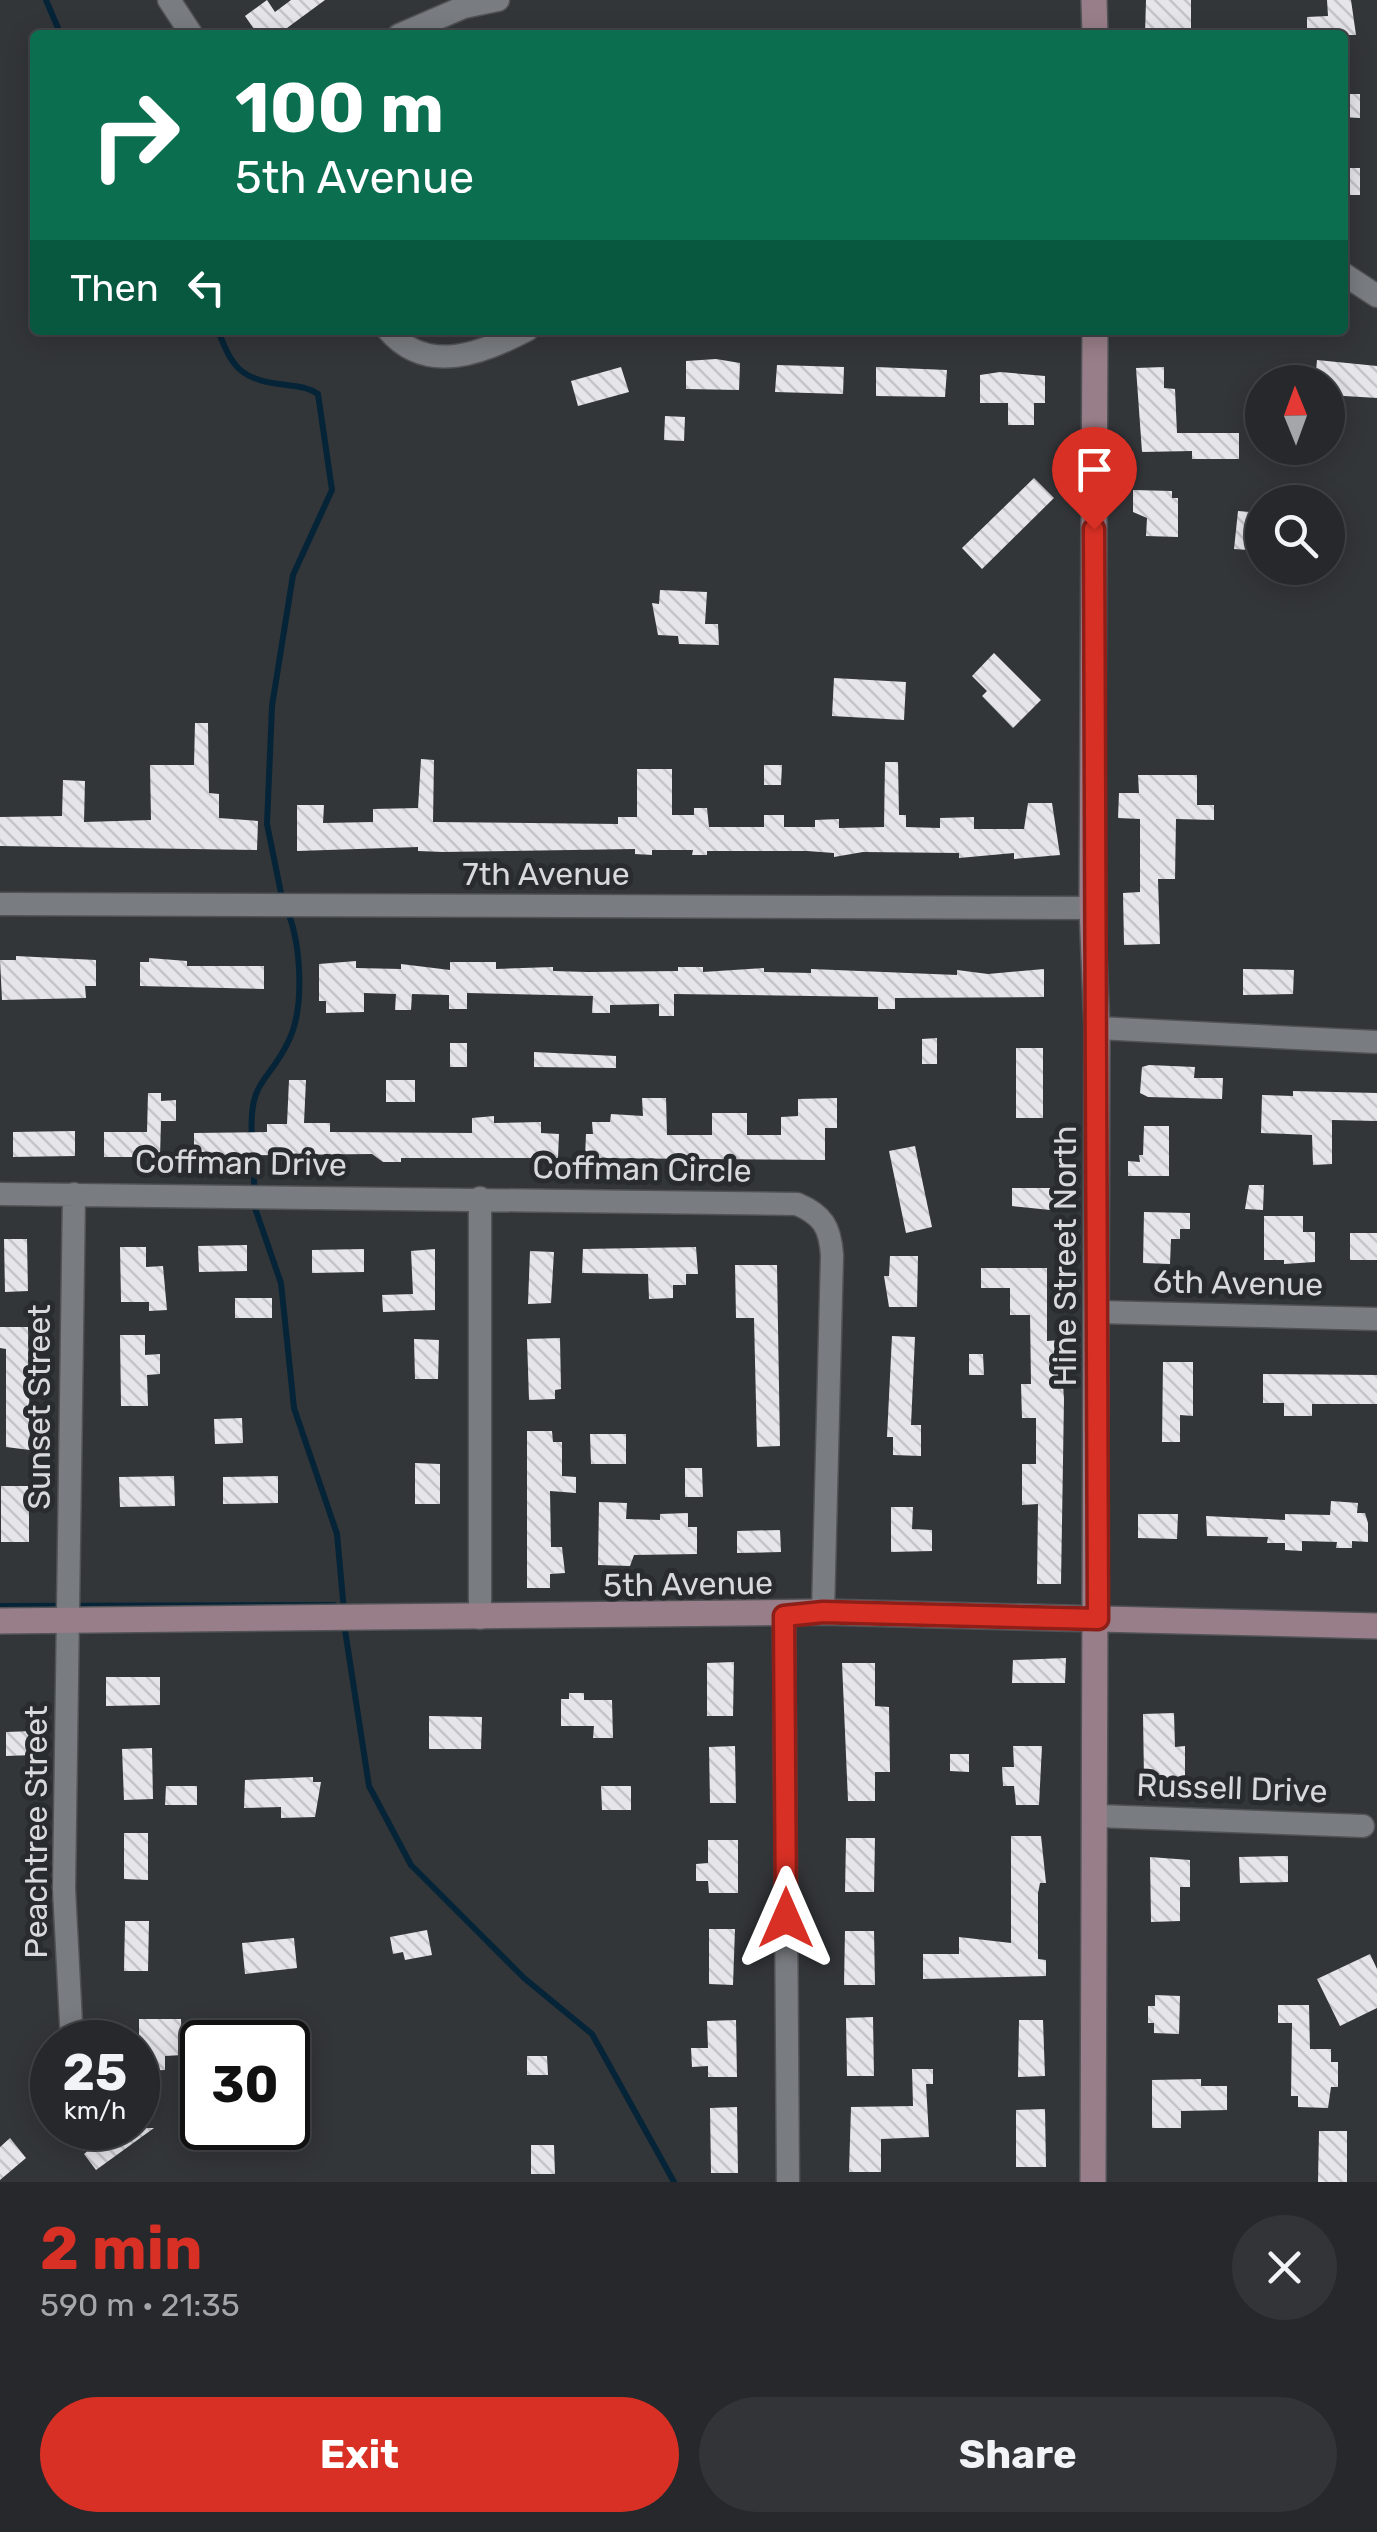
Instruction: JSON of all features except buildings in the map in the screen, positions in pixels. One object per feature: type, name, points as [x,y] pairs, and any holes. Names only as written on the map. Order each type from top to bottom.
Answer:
[{"type":"street","points":[[169,0],[189,30]]},
{"type":"street","points":[[410,30],[464,7],[498,0]]},
{"type":"street","points":[[1094,0],[1094,30]]},
{"type":"street","points":[[1348,273],[1377,274]]},
{"type":"street","points":[[1348,277],[1377,296]]},
{"type":"street","points":[[396,335],[433,357],[480,355],[518,335]]},
{"type":"street","name":"Hine Street North","points":[[1094,335],[1092,908],[1097,1028],[1098,1312],[1094,2182]]},
{"type":"street","name":"7th Avenue","points":[[0,904],[1092,908]]},
{"type":"street","points":[[1097,1028],[1377,1042]]},
{"type":"street","name":"Coffman Drive","points":[[0,1194],[480,1198]]},
{"type":"street","name":"Sunset Street","points":[[70,1621],[74,1194]]},
{"type":"street","points":[[480,1198],[480,1618]]},
{"type":"street","name":"Coffman Circle","points":[[480,1198],[797,1204],[817,1213],[830,1232],[832,1255],[823,1612]]},
{"type":"street","name":"6th Avenue","points":[[1098,1312],[1377,1319]]},
{"type":"street","name":"5th Avenue","points":[[0,1621],[784,1616],[823,1612],[1377,1626]]},
{"type":"street","points":[[784,1616],[788,2182]]},
{"type":"street","name":"Peachtree Street","points":[[70,1621],[64,1889],[71,2020]]},
{"type":"street","name":"Russell Drive","points":[[1098,1816],[1363,1826]]},
{"type":"waterway","points":[[46,0],[59,30]]},
{"type":"waterway","points":[[220,335],[235,364],[250,376],[318,394],[332,490],[293,575],[272,706],[267,824],[282,898]]},
{"type":"waterway","points":[[252,1139],[257,1092],[289,1040],[297,1010],[298,957],[287,910]]},
{"type":"waterway","points":[[253,1151],[255,1208],[281,1283],[294,1408],[337,1534],[344,1611]]},
{"type":"waterway","points":[[0,1606],[334,1605]]},
{"type":"waterway","points":[[345,1630],[369,1786],[411,1865],[524,1978],[592,2034],[674,2182]]},
{"type":"route","points":[[786,1918],[784,1616],[823,1612],[1098,1619],[1097,1028],[1092,908],[1094,529]]}]
